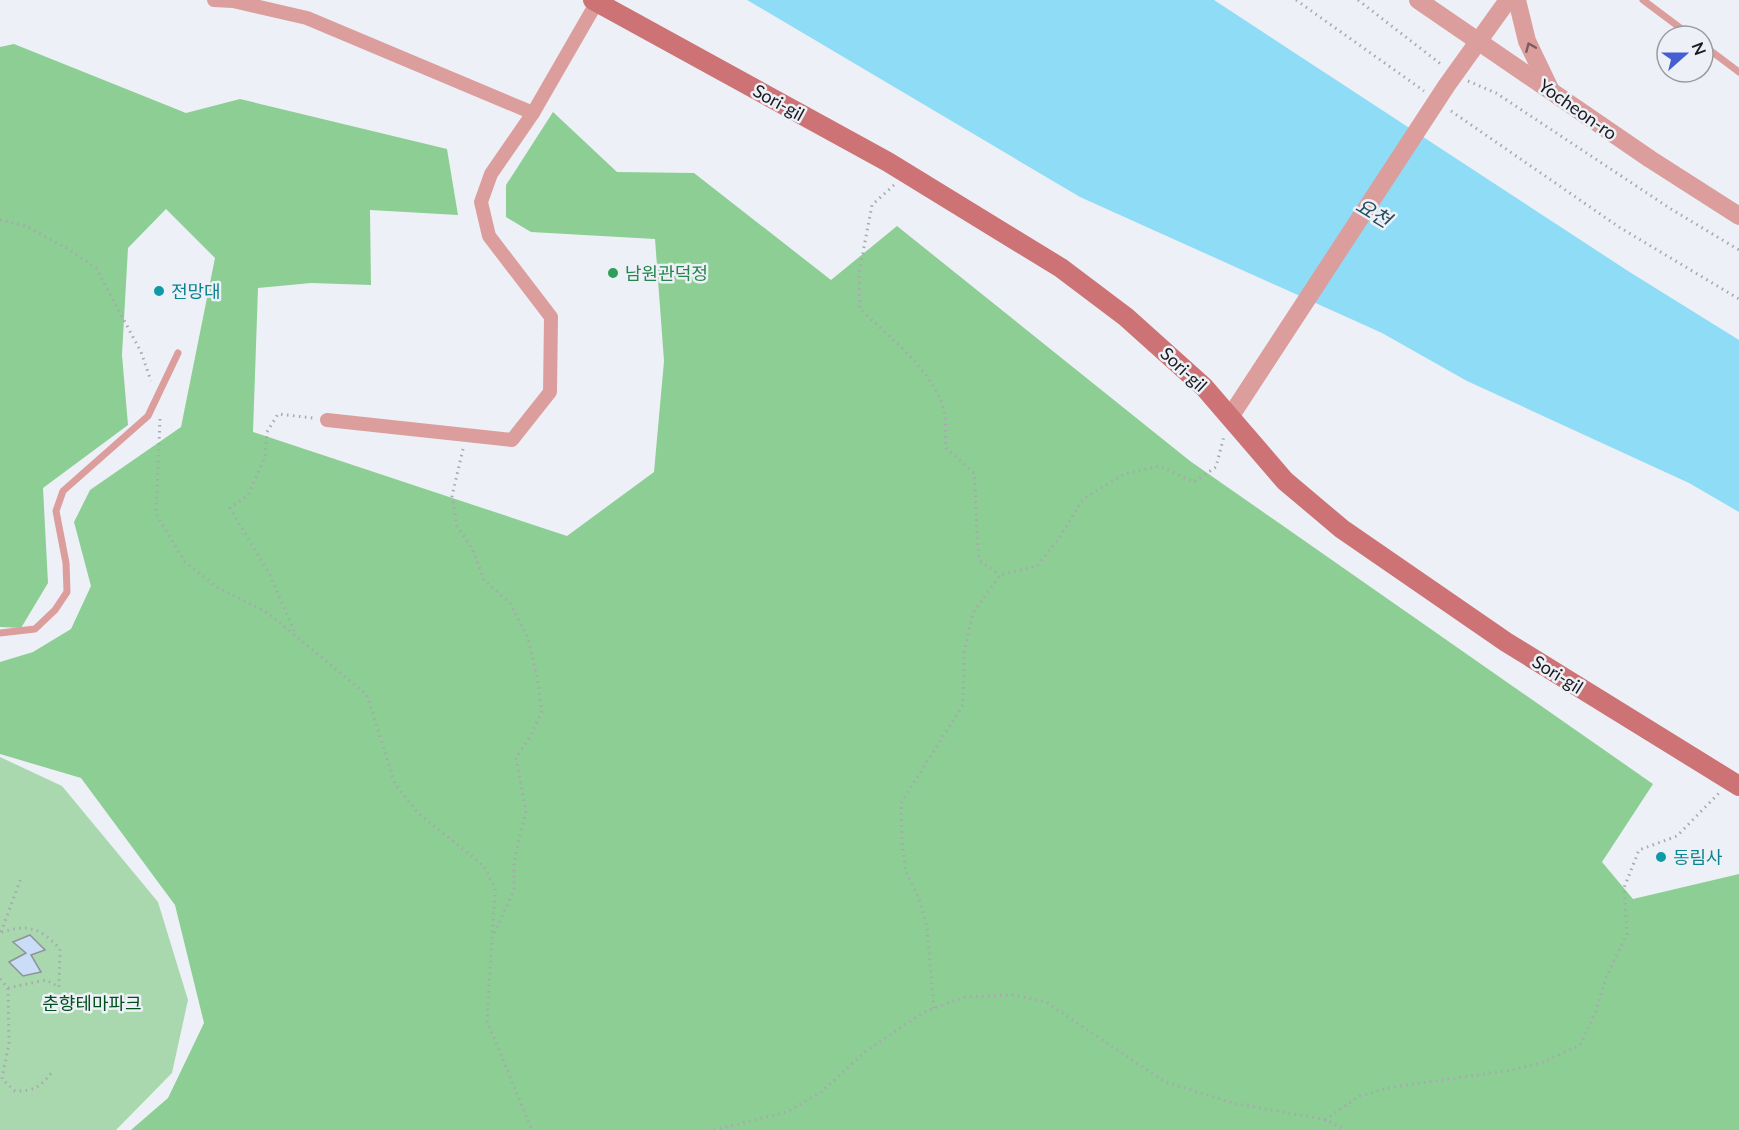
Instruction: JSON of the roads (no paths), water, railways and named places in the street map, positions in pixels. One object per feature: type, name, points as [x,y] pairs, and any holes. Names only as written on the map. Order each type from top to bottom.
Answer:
[{"type":"main road","name":"Sori-gil","points":[[595,1],[899,169],[1070,275],[1170,355],[1204,387],[1285,481],[1342,529],[1506,642],[1735,783]]},
{"type":"street","points":[[214,0],[233,1],[307,18],[533,113]]},
{"type":"street","name":"Yocheon-ro","points":[[1418,0],[1550,91],[1739,216]]},
{"type":"street","points":[[1230,417],[1451,80],[1509,0]]},
{"type":"street","points":[[1517,0],[1527,41],[1550,91]]},
{"type":"street","points":[[327,420],[512,440],[550,392],[551,317],[489,236],[481,202],[491,174],[533,113],[595,1]]},
{"type":"lane","points":[[1643,0],[1675,24]]},
{"type":"lane","points":[[1715,54],[1739,72]]},
{"type":"lane","points":[[0,633],[35,629],[54,610],[67,592],[66,563],[56,511],[63,491],[148,416],[178,353]]},
{"type":"water","name":"요천","points":[[747,0],[1214,0],[1628,271],[1739,340],[1739,512],[1689,483],[1467,381],[1382,333],[1080,197]]},
{"type":"place","name":"남원관덕정","points":[[613,273]]},
{"type":"place","name":"전망대","points":[[159,291]]},
{"type":"place","name":"동림사","points":[[1661,857]]},
{"type":"park label","name":"춘향테마파크","points":[[92,1003]]}]
